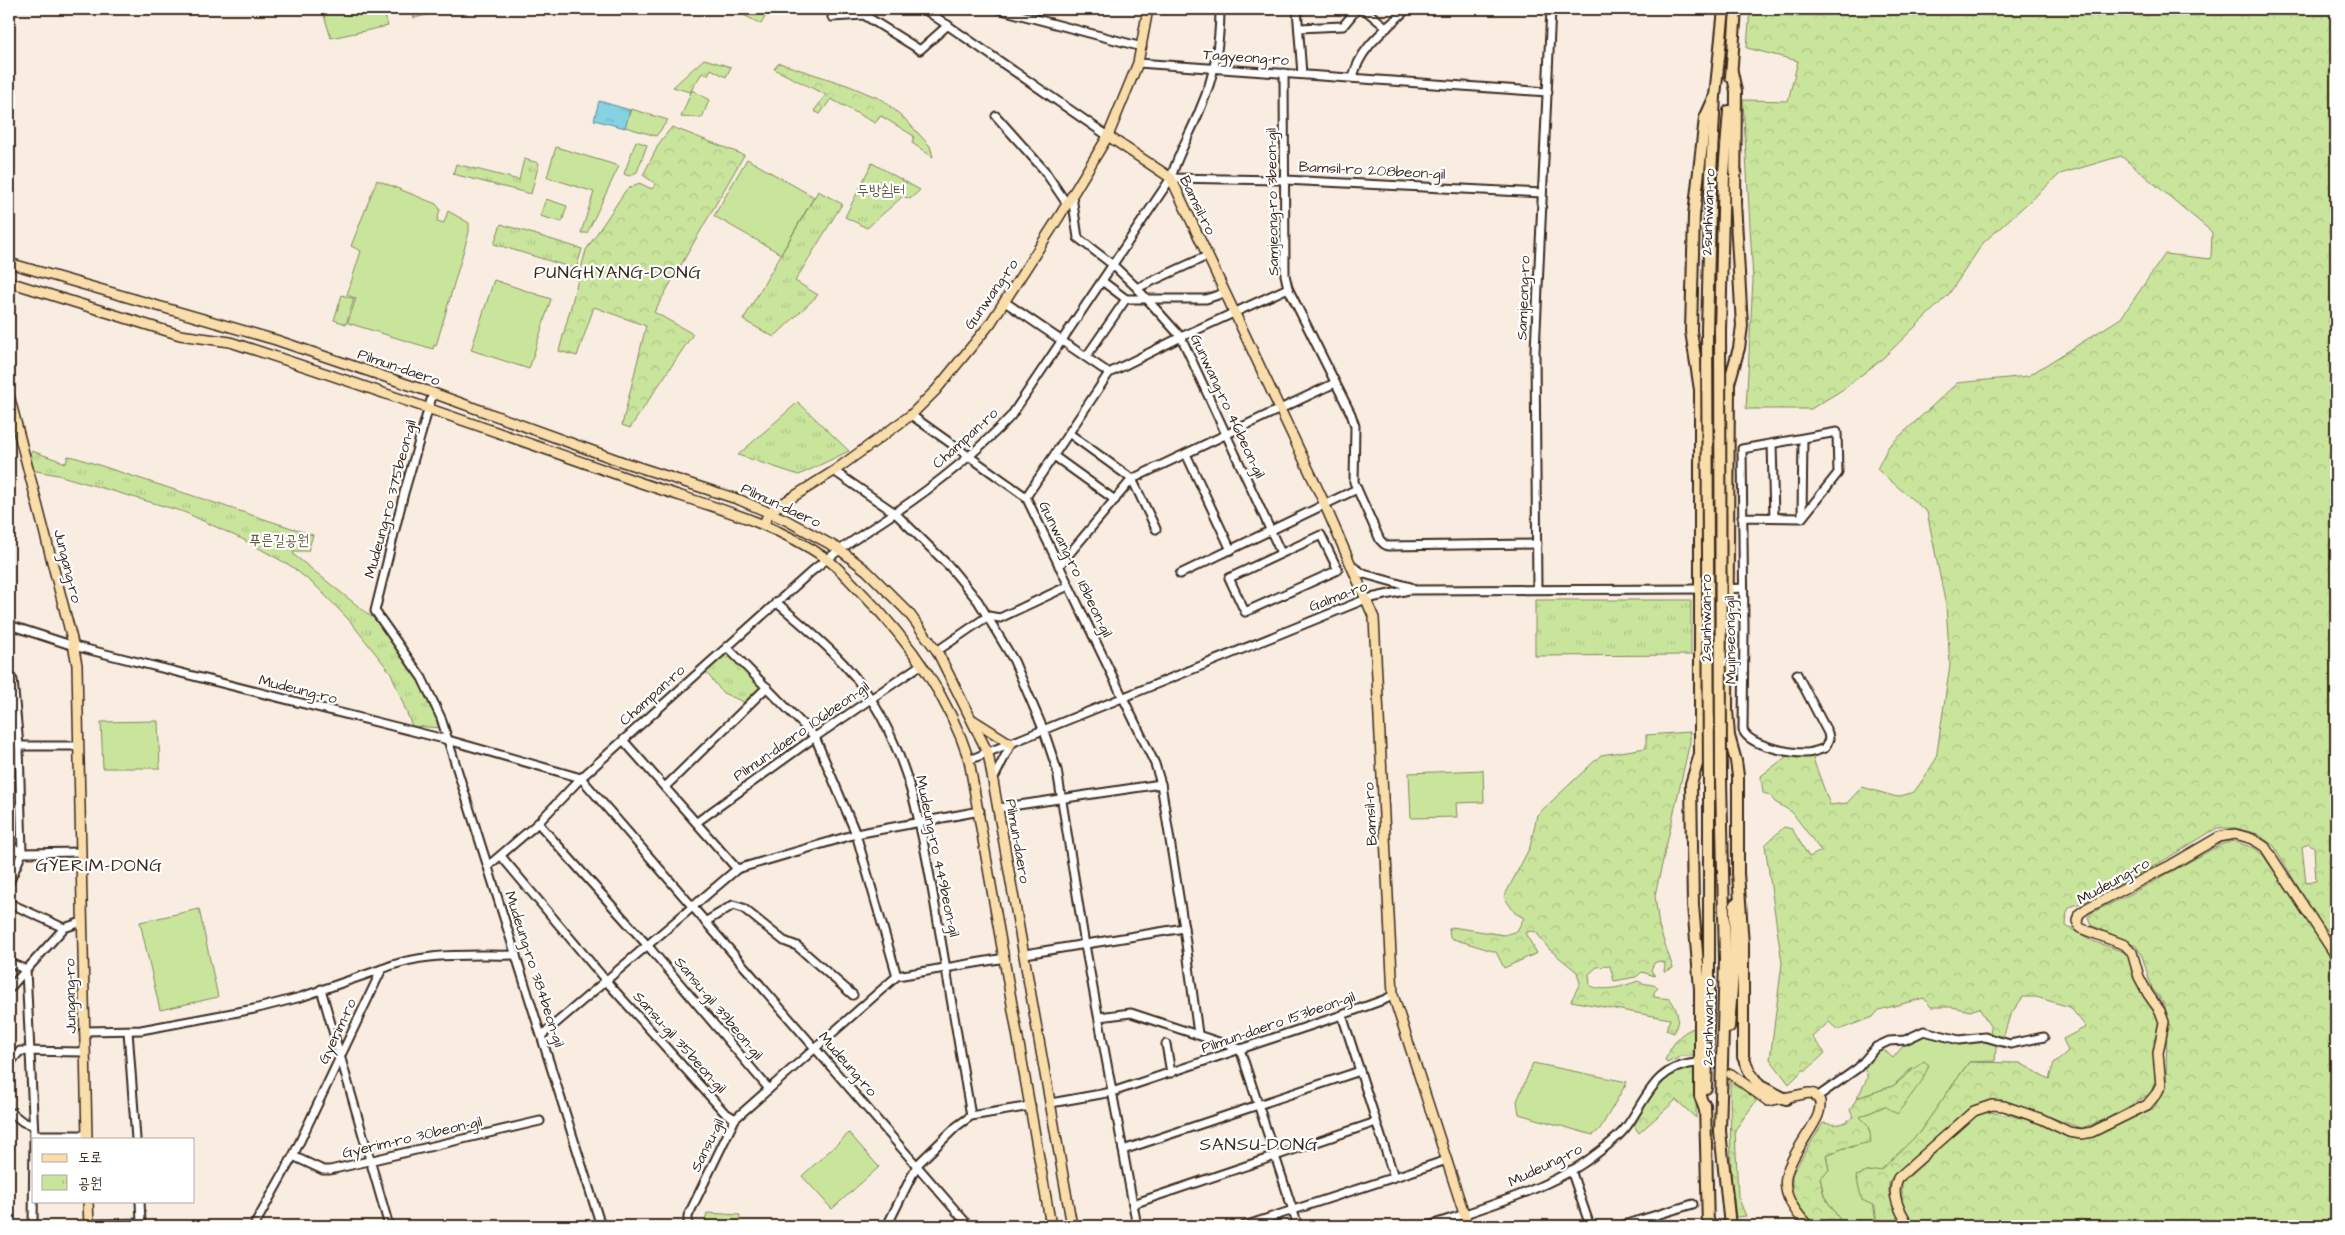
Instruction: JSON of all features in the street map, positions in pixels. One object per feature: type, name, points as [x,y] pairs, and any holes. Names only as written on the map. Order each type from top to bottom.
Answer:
[{"type":"highway","name":"2sunhwan-ro","points":[[1708,1226],[1705,1110],[1710,1002],[1707,254],[1715,96],[1724,9]]},
{"type":"highway","name":"2sunhwan-ro","points":[[1730,1226],[1722,1162],[1720,1112],[1725,960],[1721,780],[1720,330],[1724,173],[1736,9]]},
{"type":"highway","points":[[1732,72],[1736,91],[1736,231],[1742,326],[1739,348],[1729,383],[1727,694],[1729,736],[1734,750],[1738,776],[1738,874],[1743,945],[1743,1057],[1750,1073],[1760,1086],[1786,1099]]},
{"type":"highway","points":[[1715,96],[1706,118],[1694,215],[1691,331],[1710,428],[1716,654],[1720,724],[1734,750]]},
{"type":"highway","points":[[1697,368],[1715,371],[1727,369],[1734,363]]},
{"type":"highway","points":[[1700,384],[1700,754],[1691,784],[1693,905],[1700,989],[1700,1096],[1705,1110]]},
{"type":"highway","points":[[1701,494],[1714,525]]},
{"type":"highway","points":[[1699,572],[1714,542]]},
{"type":"highway","points":[[1716,654],[1727,694]]},
{"type":"highway","points":[[1698,761],[1728,760],[1734,765],[1738,776]]},
{"type":"highway","points":[[1722,1081],[1728,1049],[1732,1000],[1736,882],[1738,874]]},
{"type":"main road","name":"Gunwang-ro","points":[[769,512],[834,471],[911,415],[936,390],[1005,302],[1108,136],[1138,63],[1148,9]]},
{"type":"main road","name":"Bamsil-ro","points":[[1108,136],[1171,178],[1325,505],[1374,618],[1392,995],[1468,1226]]},
{"type":"main road","name":"Pilmun-daero","points":[[9,263],[228,325],[433,393],[623,462],[740,500],[769,512],[839,549],[888,591],[908,612],[937,651],[988,753],[1072,1226]]},
{"type":"main road","name":"Pilmun-daero","points":[[9,282],[180,336],[230,342],[429,409],[764,524],[826,559],[884,615],[922,664],[953,720],[969,760],[980,811],[1052,1226]]},
{"type":"main road","name":"Jungang-ro","points":[[9,395],[74,646],[77,666],[86,1137]]},
{"type":"main road","points":[[764,524],[769,512]]},
{"type":"main road","points":[[972,719],[1011,744]]},
{"type":"main road","name":"Mudeung-ro","points":[[1909,1226],[1895,1196],[1894,1186],[1898,1178],[1974,1111],[1992,1105],[2004,1106],[2042,1119],[2069,1132],[2081,1134],[2092,1132],[2147,1105],[2156,1094],[2161,1085],[2158,1053],[2164,1022],[2160,1011],[2139,977],[2132,952],[2126,946],[2080,928],[2079,914],[2087,908],[2168,867],[2219,837],[2235,834],[2253,840],[2265,847],[2336,956]]},
{"type":"main road","points":[[1731,1074],[1763,1099],[1776,1101],[1809,1093],[1820,1101],[1819,1114],[1786,1173],[1784,1184],[1793,1210],[1808,1226]]},
{"type":"main road","points":[[88,1202],[89,1225]]},
{"type":"street","points":[[924,9],[1108,136]]},
{"type":"street","points":[[998,9],[1142,47]]},
{"type":"street","name":"Champan-ro","points":[[581,778],[826,559],[894,513],[986,441],[1011,416],[1171,178],[1175,164],[1201,108],[1213,68],[1220,9]]},
{"type":"street","points":[[1298,9],[1302,74]]},
{"type":"street","points":[[1299,28],[1343,26],[1357,9]]},
{"type":"street","points":[[1364,9],[1387,28]]},
{"type":"street","points":[[1353,78],[1355,67],[1366,49],[1407,9]]},
{"type":"street","name":"Samjeong-ro","points":[[1537,589],[1535,351],[1551,9]]},
{"type":"street","points":[[832,17],[864,15],[920,50],[948,25]]},
{"type":"street","name":"Tagyeong-ro","points":[[1138,63],[1548,92]]},
{"type":"street","name":"Samjeong-ro 3beon-gil","points":[[1284,73],[1285,275],[1288,288],[1354,422],[1353,471],[1357,489],[1384,544],[1537,544]]},
{"type":"street","points":[[996,116],[1044,170],[1048,178],[1070,200]]},
{"type":"street","name":"Bamsil-ro 208beon-gil","points":[[1171,178],[1285,180],[1542,193]]},
{"type":"street","name":"Gunwang-ro 46beon-gil","points":[[1070,200],[1078,238],[1113,265],[1137,288],[1181,337],[1281,553]]},
{"type":"street","points":[[1137,288],[1207,256]]},
{"type":"street","points":[[1102,281],[1126,299],[1206,299],[1224,294]]},
{"type":"street","points":[[1026,497],[1070,434],[1109,373],[1181,337],[1288,288]]},
{"type":"street","points":[[1086,357],[1126,299]]},
{"type":"street","points":[[1005,302],[1109,373]]},
{"type":"street","points":[[1059,566],[1132,479],[1335,383]]},
{"type":"street","name":"Mudeung-ro 375beon-gil","points":[[375,613],[389,548],[433,393]]},
{"type":"street","name":"Gunwang-ro 18beon-gil","points":[[911,415],[1026,497],[1155,764],[1184,928],[1198,1034]]},
{"type":"street","name":"Mujinseong-gil","points":[[1797,674],[1829,739],[1825,748],[1807,753],[1772,748],[1750,740],[1745,736],[1743,730],[1742,449],[1837,432],[1838,473],[1802,518]]},
{"type":"street","points":[[1070,434],[1132,479],[1156,529]]},
{"type":"street","points":[[1742,517],[1774,516],[1802,518],[1803,439]]},
{"type":"street","points":[[1772,444],[1774,516]]},
{"type":"street","points":[[1186,454],[1231,550]]},
{"type":"street","points":[[1054,456],[1115,500]]},
{"type":"street","points":[[834,471],[894,513],[950,567],[988,616],[1021,675],[1044,730],[1056,764],[1085,945],[1137,1226]]},
{"type":"street","points":[[1180,574],[1357,489]]},
{"type":"street","points":[[1321,535],[1338,570],[1245,612],[1229,578],[1281,553],[1321,535]]},
{"type":"street","points":[[1352,566],[1364,574],[1418,590]]},
{"type":"street","points":[[937,651],[988,616],[1000,618],[1068,586]]},
{"type":"street","name":"Galma-ro","points":[[969,760],[1366,599],[1389,592],[1418,590],[1743,588]]},
{"type":"street","name":"Mudeung-ro 449beon-gil","points":[[776,602],[837,655],[871,699],[903,761],[920,822],[971,1116]]},
{"type":"street","name":"Mudeung-ro 384beon-gil","points":[[375,613],[424,682],[441,718],[601,1226]]},
{"type":"street","name":"Mudeung-ro","points":[[9,625],[74,646],[448,740],[581,778],[969,1226]]},
{"type":"street","points":[[727,647],[815,737],[856,834],[872,882],[897,976],[1005,958]]},
{"type":"street","name":"Pilmun-daero 106beon-gil","points":[[697,822],[815,737],[922,664]]},
{"type":"street","points":[[9,883],[22,853],[19,746],[11,680]]},
{"type":"street","points":[[665,787],[714,736],[767,687]]},
{"type":"street","points":[[623,740],[737,869]]},
{"type":"street","points":[[9,743],[19,746],[78,746]]},
{"type":"street","points":[[993,780],[1011,744]]},
{"type":"street","points":[[488,866],[538,823],[581,778]]},
{"type":"street","points":[[998,808],[1160,784]]},
{"type":"street","points":[[542,1035],[607,982],[737,869],[856,834],[980,811]]},
{"type":"street","name":"Sansu-gil 39beon-gil","points":[[538,823],[648,946],[769,1088]]},
{"type":"street","points":[[9,845],[22,853],[80,852]]},
{"type":"street","name":"Sansu-gil 35beon-gil","points":[[501,856],[607,982],[724,1112],[735,1119]]},
{"type":"street","points":[[9,903],[64,928]]},
{"type":"street","points":[[705,922],[733,905],[745,909],[784,941],[797,946],[853,995]]},
{"type":"street","points":[[9,989],[64,928],[82,922]]},
{"type":"street","points":[[1025,954],[1184,928]]},
{"type":"street","points":[[84,1031],[128,1031],[254,1009],[301,997],[400,961],[424,957],[516,955]]},
{"type":"street","points":[[9,962],[26,970]]},
{"type":"street","name":"Gyerim-ro","points":[[254,1226],[293,1156],[382,969]]},
{"type":"street","points":[[26,970],[34,1138]]},
{"type":"street","name":"Sansu-gil","points":[[688,1226],[688,1216],[735,1119],[897,976]]},
{"type":"street","points":[[321,989],[389,1226]]},
{"type":"street","name":"Pilmun-daero 153beon-gil","points":[[1051,1103],[1112,1092],[1342,1015],[1392,995]]},
{"type":"street","points":[[1099,1017],[1131,1013],[1240,1049],[1298,1226]]},
{"type":"street","points":[[1342,1015],[1394,1177]]},
{"type":"street","points":[[128,1031],[136,1138]]},
{"type":"street","points":[[1817,1097],[1858,1068],[1876,1047],[1889,1041],[1905,1040],[1924,1031],[1960,1040],[1985,1036],[2010,1044],[2044,1037]]},
{"type":"street","points":[[1166,1044],[1172,1072]]},
{"type":"street","points":[[9,1064],[20,1051],[84,1052]]},
{"type":"street","name":"Mudeung-ro","points":[[1428,1226],[1533,1188],[1571,1170],[1595,1155],[1620,1134],[1661,1076],[1684,1064],[1696,1063]]},
{"type":"street","points":[[1123,1150],[1360,1071]]},
{"type":"street","points":[[887,1226],[917,1165],[971,1116],[1031,1106]]},
{"type":"street","points":[[9,1111],[23,1122],[32,1125]]},
{"type":"street","name":"Gyerim-ro 30beon-gil","points":[[293,1156],[328,1170],[371,1162],[540,1121]]},
{"type":"street","points":[[1133,1204],[1376,1122]]},
{"type":"street","points":[[34,1135],[86,1137]]},
{"type":"street","points":[[1244,1226],[1447,1160]]},
{"type":"street","points":[[1571,1170],[1590,1226]]},
{"type":"street","points":[[33,1202],[33,1226]]},
{"type":"street","points":[[89,1225],[141,1225],[140,1202]]},
{"type":"street","points":[[1620,1226],[1693,1204]]},
{"type":"green space","points":[[322,9],[383,9],[388,26],[331,38]]},
{"type":"green space","points":[[390,9],[451,9],[414,18],[412,12],[392,15]]},
{"type":"green space","points":[[732,9],[770,9],[761,24]]},
{"type":"green space","points":[[1750,9],[2336,9],[2336,951],[2274,846],[2258,834],[2235,828],[2217,828],[2156,865],[2086,901],[2070,907],[2067,912],[2066,926],[2095,942],[2124,952],[2130,959],[2137,984],[2159,1020],[2154,1049],[2157,1077],[2150,1094],[2105,1120],[2081,1128],[2002,1100],[1987,1101],[1970,1107],[1889,1181],[1889,1193],[1902,1226],[1877,1226],[1875,1206],[1862,1200],[1856,1176],[1881,1170],[1919,1133],[1969,1062],[2020,1063],[2049,1079],[2054,1063],[2068,1051],[2063,1039],[2086,1027],[2070,1007],[2036,997],[2023,997],[2010,1015],[2004,1035],[1997,1038],[1991,1036],[1990,1026],[1979,1008],[1970,1011],[1952,1007],[1931,1007],[1924,998],[1879,1010],[1873,1017],[1838,1030],[1829,1022],[1812,1037],[1825,1053],[1789,1084],[1770,1059],[1782,963],[1765,845],[1784,827],[1792,829],[1809,857],[1821,851],[1792,812],[1775,802],[1770,795],[1763,793],[1761,776],[1791,753],[1812,756],[1830,805],[1847,803],[1862,787],[1897,797],[1914,792],[1936,759],[1950,665],[1946,606],[1927,512],[1877,469],[1888,447],[1957,383],[2028,376],[2121,318],[2165,254],[2211,259],[2212,232],[2121,156],[2060,174],[1983,243],[1949,294],[1882,359],[1842,390],[1811,409],[1746,409],[1753,280],[1743,100],[1788,101],[1798,61],[1747,48]],"holes":[[[2308,843],[2314,847],[2316,881],[2306,883],[2302,847]]]},
{"type":"green space","points":[[704,59],[731,67],[726,77],[711,69],[708,75],[702,73],[690,92],[673,87]]},
{"type":"green space","points":[[779,63],[847,85],[883,100],[904,118],[930,146],[933,157],[912,143],[914,136],[881,116],[875,123],[831,99],[820,114],[814,111],[826,95],[774,69]]},
{"type":"green space","points":[[692,90],[709,100],[702,118],[681,117]]},
{"type":"green space","points":[[631,109],[668,120],[656,136],[625,127]]},
{"type":"green space","points":[[672,127],[744,155],[654,312],[693,334],[630,428],[622,425],[646,326],[594,307],[577,356],[559,351],[586,250],[626,190],[639,183],[652,189],[656,184],[643,175],[660,142]]},
{"type":"green space","points":[[636,141],[647,145],[637,172],[629,176],[624,174]]},
{"type":"green space","points":[[556,147],[619,166],[587,233],[581,233],[594,192],[547,177]]},
{"type":"green space","points":[[524,159],[539,163],[531,194],[453,174],[456,164],[519,180]]},
{"type":"green space","points":[[747,159],[814,197],[781,254],[714,216]]},
{"type":"green space","name":"두방쉼터","points":[[872,163],[920,190],[910,199],[903,196],[867,228],[845,217]]},
{"type":"green space","points":[[377,180],[436,204],[440,209],[437,221],[444,223],[448,211],[469,223],[469,232],[436,346],[434,345],[433,349],[348,323],[356,298],[347,295],[361,251],[351,246]]},
{"type":"green space","points":[[818,191],[842,204],[795,281],[818,295],[774,337],[743,320]]},
{"type":"green space","points":[[546,199],[567,206],[562,222],[540,216]]},
{"type":"green space","points":[[501,224],[582,249],[576,269],[494,244]]},
{"type":"green space","points":[[494,280],[551,299],[529,369],[471,350]]},
{"type":"green space","points":[[342,295],[354,299],[346,324],[334,320]]},
{"type":"green space","points":[[798,402],[849,451],[799,475],[738,455]]},
{"type":"green space","name":"푸른길공원","points":[[32,451],[66,463],[68,456],[74,457],[313,535],[308,551],[293,551],[294,555],[378,622],[423,683],[443,728],[412,726],[391,673],[349,620],[317,587],[291,566],[244,540],[184,512],[58,475],[31,470],[29,456]]},
{"type":"green space","points":[[1535,600],[1691,600],[1691,655],[1535,656]]},
{"type":"green space","points":[[728,651],[762,687],[746,703],[723,693],[706,672]]},
{"type":"green space","points":[[158,721],[160,768],[103,768],[101,722]]},
{"type":"green space","points":[[1690,732],[1690,742],[1655,895],[1659,927],[1673,968],[1664,972],[1665,963],[1659,961],[1654,963],[1651,970],[1655,976],[1642,972],[1636,977],[1614,981],[1610,966],[1597,967],[1589,974],[1590,986],[1596,988],[1614,988],[1638,981],[1656,986],[1658,988],[1654,992],[1654,997],[1670,999],[1677,1012],[1678,1019],[1674,1033],[1666,1030],[1670,1019],[1571,1001],[1580,983],[1577,972],[1549,949],[1536,932],[1525,933],[1537,953],[1504,968],[1496,952],[1450,938],[1449,929],[1452,927],[1504,935],[1517,931],[1524,918],[1515,913],[1504,897],[1530,847],[1537,815],[1601,755],[1646,748],[1646,735]]},
{"type":"green space","points":[[1483,770],[1484,802],[1456,803],[1457,817],[1411,818],[1409,773]]},
{"type":"green space","points":[[2233,841],[2254,848],[2263,855],[2336,964],[2336,1226],[1913,1226],[1902,1203],[1902,1183],[1978,1114],[1989,1112],[2035,1121],[2071,1138],[2086,1138],[2154,1108],[2166,1086],[2167,1015],[2164,1004],[2152,988],[2142,956],[2136,945],[2091,925],[2088,917],[2091,913],[2127,896],[2220,845]]},
{"type":"green space","points":[[199,909],[218,997],[160,1010],[140,922]]},
{"type":"green space","points":[[1696,1027],[1697,1056],[1682,1056],[1667,1063],[1665,1060],[1680,1036]]},
{"type":"green space","points":[[1925,1033],[1992,1040],[2006,1044],[2005,1046],[1996,1047],[1995,1061],[1969,1062],[1919,1133],[1881,1171],[1867,1172],[1877,1226],[1844,1226],[1824,1196],[1820,1178],[1829,1170],[1826,1155],[1844,1148],[1853,1147],[1860,1117],[1885,1106],[1913,1067],[1893,1086],[1857,1098],[1867,1079],[1867,1073],[1862,1068],[1876,1050],[1882,1048],[1893,1058],[1907,1041]]},
{"type":"green space","points":[[1924,1061],[1929,1065],[1922,1081],[1897,1114],[1885,1106],[1860,1117],[1869,1126],[1871,1142],[1844,1148],[1826,1155],[1829,1170],[1820,1178],[1824,1196],[1844,1226],[1817,1226],[1792,1203],[1792,1174],[1823,1123],[1839,1124],[1846,1122],[1853,1117],[1850,1110],[1857,1098],[1893,1086]]},
{"type":"green space","points":[[1533,1063],[1627,1082],[1600,1129],[1593,1135],[1519,1114],[1517,1101]]},
{"type":"green space","points":[[1685,1066],[1697,1067],[1696,1118],[1676,1100],[1639,1133],[1634,1126],[1649,1099],[1660,1085]]},
{"type":"green space","points":[[1730,1078],[1751,1093],[1756,1101],[1735,1130],[1738,1197],[1746,1216],[1736,1217],[1731,1180]]},
{"type":"green space","points":[[849,1133],[879,1167],[832,1209],[802,1176]]},
{"type":"green space","points":[[707,1213],[740,1215],[739,1226],[704,1226]]},
{"type":"water","points":[[599,101],[630,110],[625,128],[594,120]]},
{"type":"tunnel","points":[[1702,1063],[1719,1065],[1731,1074]]},
{"type":"district","name":"PUNGHYANG-DONG","points":[[618,272]]},
{"type":"district","name":"GYERIM-DONG","points":[[99,865]]},
{"type":"district","name":"SANSU-DONG","points":[[1259,1144]]}]
